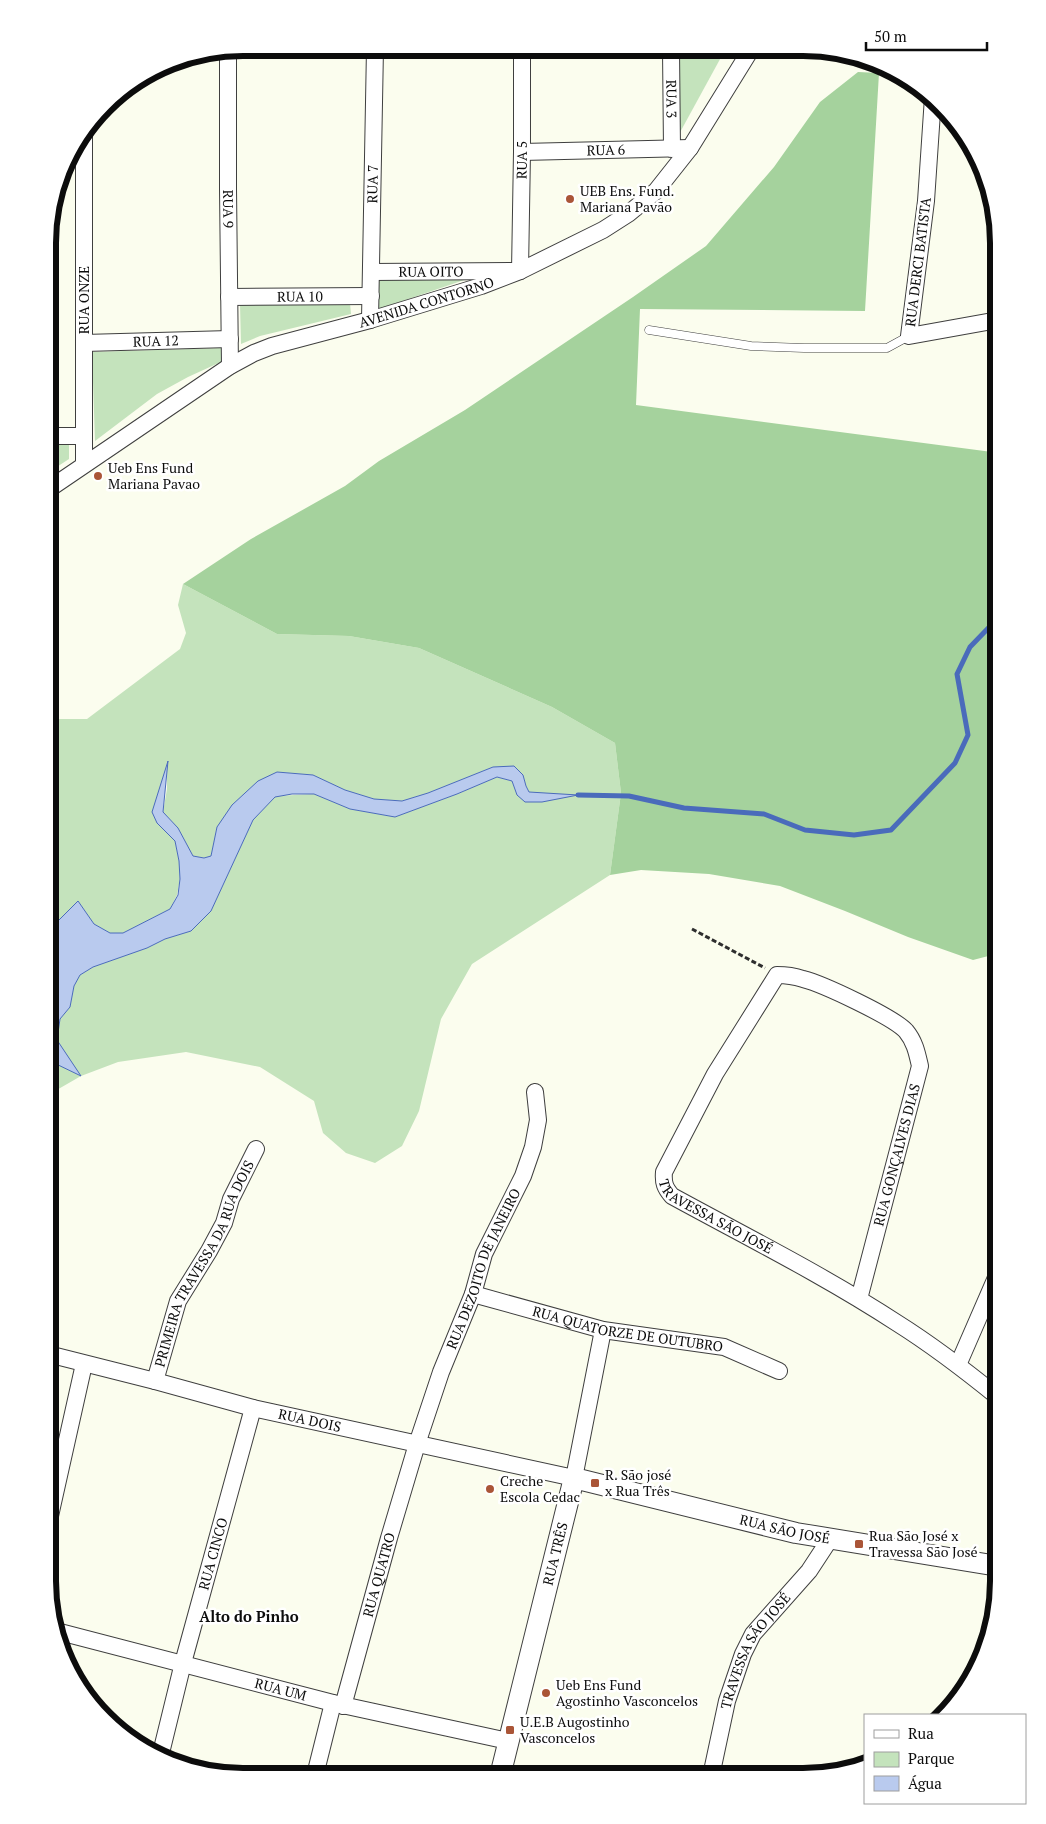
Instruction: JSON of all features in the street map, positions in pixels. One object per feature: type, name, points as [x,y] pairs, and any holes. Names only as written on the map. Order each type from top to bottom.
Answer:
[{"type":"street","name":"RUA 7","points":[[370,320],[375,56]]},
{"type":"street","name":"RUA 5","points":[[520,271],[522,56]]},
{"type":"street","name":"RUA 3","points":[[670,56],[672,148]]},
{"type":"street","name":"AVENIDA CONTORNO","points":[[56,484],[230,366],[254,353],[272,346],[447,298],[520,271],[603,230],[628,214],[656,191],[690,148],[747,56]]},
{"type":"street","name":"RUA 9","points":[[228,57],[230,366]]},
{"type":"street","name":"RUA DERCI BATISTA","points":[[932,109],[926,201],[909,336],[990,321]]},
{"type":"street","name":"RUA ONZE","points":[[84,145],[84,464]]},
{"type":"street","name":"RUA 6","points":[[522,152],[690,148]]},
{"type":"street","name":"RUA OITO","points":[[371,272],[520,271]]},
{"type":"street","name":"RUA 10","points":[[229,297],[371,296]]},
{"type":"street","name":"RUA 12","points":[[84,343],[230,339]]},
{"type":"street","points":[[56,436],[84,436]]},
{"type":"street","name":"RUA GONÇALVES DIAS","points":[[777,975],[788,975],[806,979],[860,1004],[890,1020],[905,1031],[916,1046],[920,1066],[859,1299]]},
{"type":"street","name":"TRAVESSA SÃO JOSÉ","points":[[777,975],[715,1074],[664,1172],[663,1182],[666,1189],[672,1196],[859,1299],[898,1323],[958,1365],[990,1391]]},
{"type":"street","name":"RUA DEZOITO DE JANEIRO","points":[[417,1444],[441,1372],[473,1294],[484,1254],[522,1176],[533,1147],[538,1120],[535,1092]]},
{"type":"street","name":"PRIMEIRA TRAVESSA DA RUA DOIS","points":[[155,1381],[178,1301],[220,1230],[231,1198],[256,1149]]},
{"type":"street","points":[[958,1365],[990,1292]]},
{"type":"street","name":"RUA QUATORZE DE OUTUBRO","points":[[473,1294],[604,1330],[724,1347],[779,1371]]},
{"type":"street","name":"RUA TRÊS","points":[[502,1768],[574,1478],[604,1330]]},
{"type":"street","name":"RUA DOIS","points":[[56,1356],[253,1408],[574,1478]]},
{"type":"street","points":[[56,1489],[84,1364]]},
{"type":"street","name":"RUA CINCO","points":[[162,1749],[183,1664],[253,1408]]},
{"type":"street","name":"RUA QUATRO","points":[[317,1768],[417,1444]]},
{"type":"street","name":"RUA SÃO JOSÉ","points":[[574,1478],[796,1533],[990,1565]]},
{"type":"street","name":"TRAVESSA SÃO JOSÉ","points":[[713,1768],[727,1701],[743,1654],[753,1634],[809,1571],[830,1540]]},
{"type":"street","name":"RUA UM","points":[[64,1633],[338,1705],[508,1741]]},
{"type":"lane","points":[[649,330],[752,346],[804,348],[887,348],[909,336]]},
{"type":"path","points":[[692,928],[777,975]]},
{"type":"green space","points":[[679,56],[722,56],[678,136]]},
{"type":"green space","points":[[858,72],[879,73],[865,311],[640,309],[636,405],[990,452],[990,956],[973,960],[908,937],[780,886],[709,874],[641,870],[610,875],[621,793],[615,743],[552,707],[419,648],[349,636],[277,634],[183,584],[251,539],[345,486],[379,461],[465,410],[706,246],[774,167],[820,102]]},
{"type":"green space","points":[[473,277],[379,309],[379,278]]},
{"type":"green space","points":[[350,303],[351,314],[260,336],[241,344],[240,304]]},
{"type":"green space","points":[[222,348],[223,361],[157,394],[95,441],[92,352]]},
{"type":"green space","points":[[69,444],[69,459],[56,467],[56,445]]},
{"type":"green space","points":[[183,584],[277,634],[349,636],[419,648],[552,707],[615,743],[621,793],[610,875],[472,964],[441,1019],[419,1111],[402,1146],[375,1163],[346,1153],[323,1133],[314,1101],[260,1067],[186,1052],[118,1062],[81,1076],[56,1090],[56,1064],[80,1075],[57,1040],[60,1019],[70,1007],[74,986],[80,975],[93,967],[191,931],[211,911],[253,820],[275,796],[314,794],[350,809],[395,817],[497,777],[512,781],[517,795],[542,794],[529,792],[523,775],[493,767],[428,793],[402,801],[374,799],[345,790],[313,775],[277,772],[217,827],[211,856],[204,858],[193,856],[178,828],[163,812],[167,789],[167,764],[157,823],[175,841],[179,861],[180,879],[177,895],[170,909],[123,933],[110,933],[94,924],[78,901],[56,923],[56,719],[87,719],[180,649],[186,633],[178,605]]},
{"type":"water","points":[[168,761],[163,812],[178,828],[193,856],[204,858],[211,856],[217,827],[232,805],[258,781],[277,772],[313,775],[345,790],[374,799],[402,801],[428,793],[493,767],[514,766],[523,775],[529,792],[578,795],[542,802],[525,802],[517,795],[512,781],[497,777],[395,817],[350,809],[314,794],[292,794],[275,797],[253,820],[211,911],[191,931],[93,967],[80,975],[74,986],[70,1007],[60,1019],[57,1040],[81,1076],[56,1064],[56,923],[78,901],[94,924],[110,933],[123,933],[170,909],[178,895],[180,879],[179,861],[175,841],[157,823],[152,812]]},
{"type":"waterway","points":[[578,795],[629,796],[684,808],[764,814],[805,830],[854,835],[891,830],[955,763],[968,735],[957,674],[970,647],[990,626]]},
{"type":"place","name":"UEB Ens. Fund. Mariana Pavão","points":[[570,199]]},
{"type":"place","name":"Ueb Ens Fund Mariana Pavao","points":[[98,476]]},
{"type":"place","name":"R. São josé x Rua Três","points":[[595,1483]]},
{"type":"place","name":"Creche Escola Cedac","points":[[490,1489]]},
{"type":"place","name":"Rua São José x Travessa São José","points":[[859,1544]]},
{"type":"place","name":"Ueb Ens Fund Agostinho Vasconcelos","points":[[546,1693]]},
{"type":"place","name":"U.E.B Augostinho Vasconcelos","points":[[510,1730]]},
{"type":"district","name":"Alto do Pinho","points":[[249,1617]]}]
